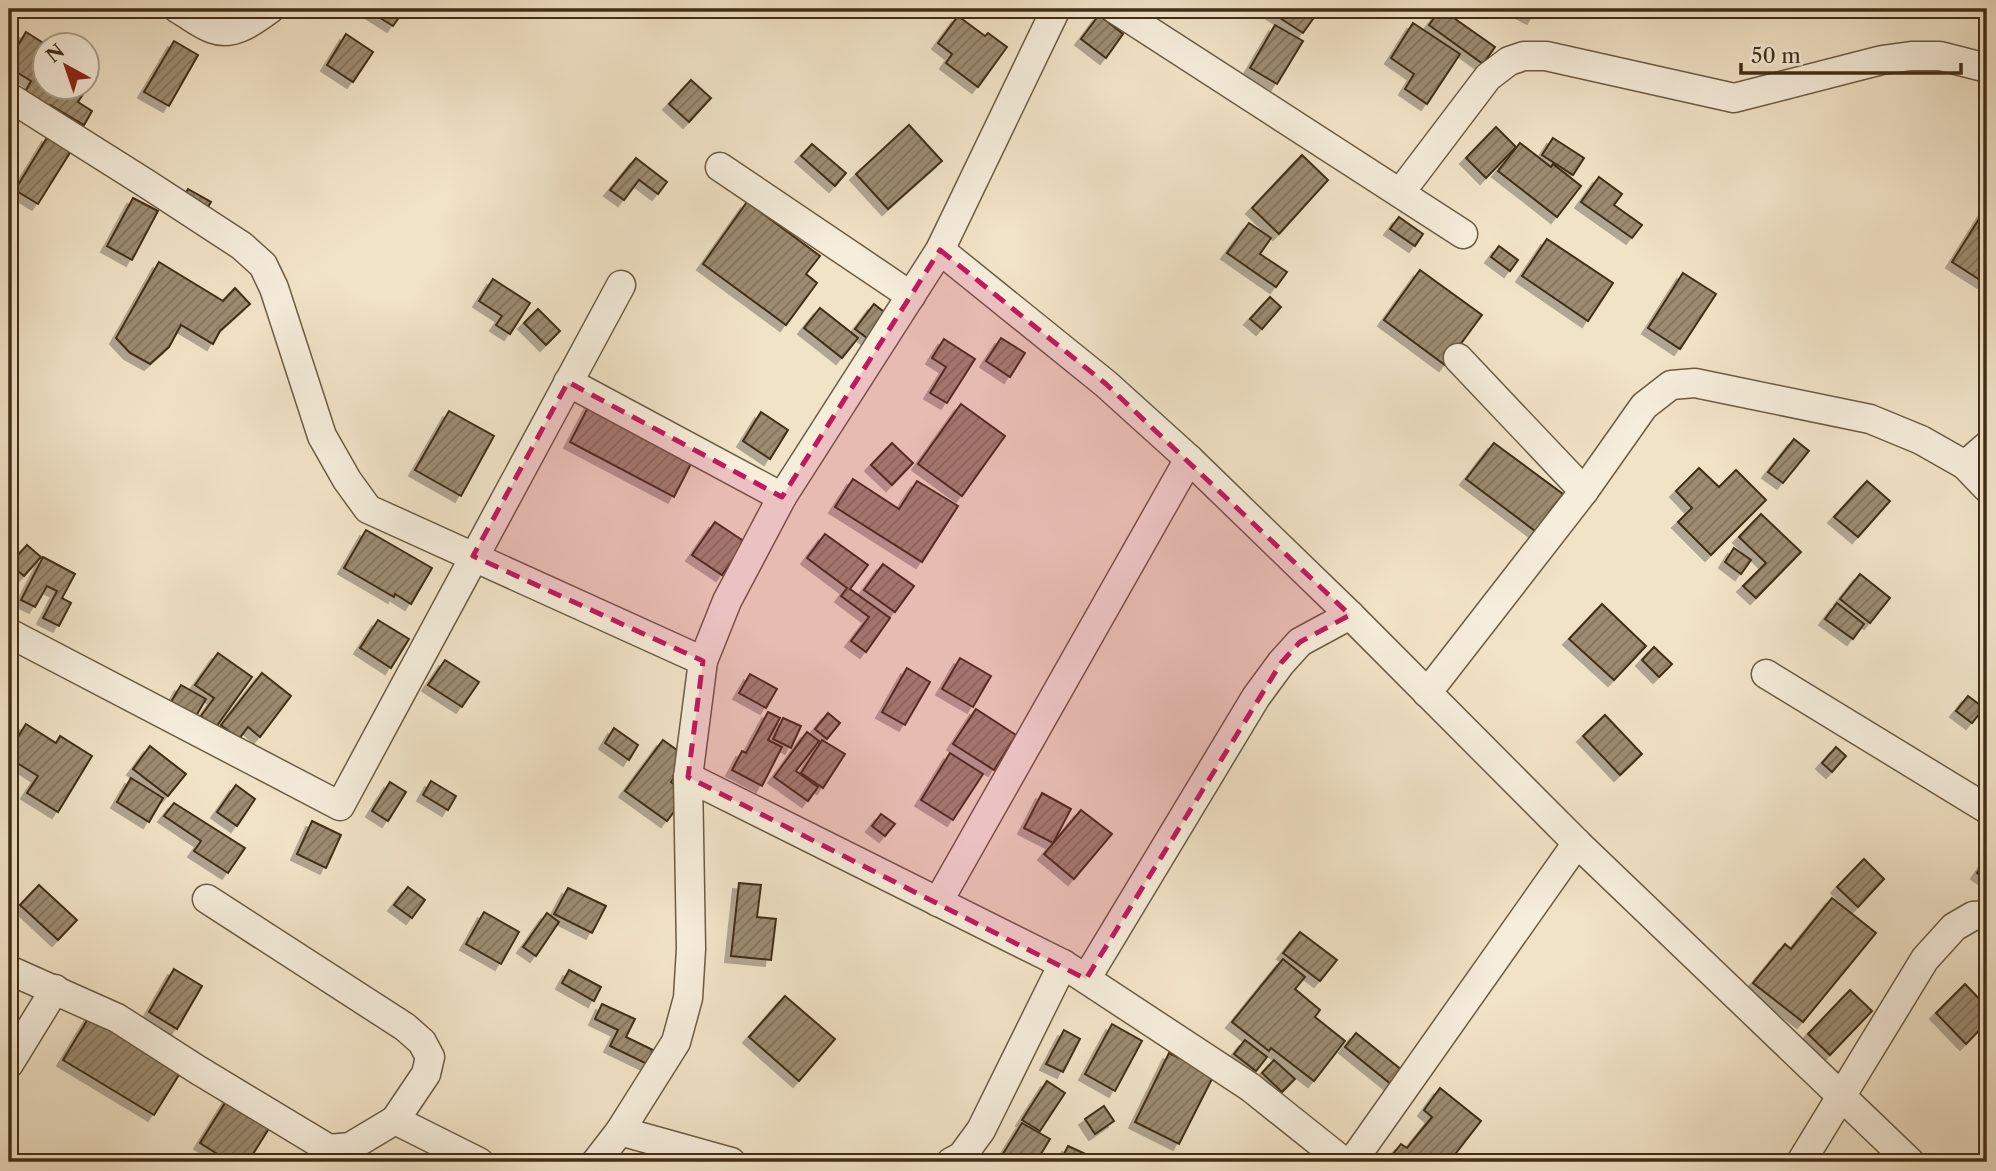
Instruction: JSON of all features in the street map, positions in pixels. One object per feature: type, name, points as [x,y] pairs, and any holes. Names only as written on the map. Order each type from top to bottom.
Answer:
[{"type":"street","points":[[178,9],[215,30],[233,30],[248,24],[270,9]]},
{"type":"street","points":[[596,1162],[620,1131],[676,1042],[688,998],[691,949],[688,777],[703,661],[727,601],[782,497],[940,250],[1056,9]]},
{"type":"street","points":[[1115,9],[1462,234]]},
{"type":"street","points":[[1400,193],[1488,77],[1508,61],[1524,56],[1546,56],[1734,98],[1882,60],[1911,56],[1940,56],[1987,68]]},
{"type":"street","points":[[9,97],[242,246],[263,265],[274,288],[322,436],[347,480],[368,509],[703,661]]},
{"type":"street","points":[[720,167],[911,296]]},
{"type":"street","points":[[940,250],[1106,384],[1189,459],[1350,615],[1577,844],[1910,1162]]},
{"type":"street","points":[[9,633],[340,806],[621,285]]},
{"type":"street","points":[[1458,358],[1584,491]]},
{"type":"street","points":[[568,382],[782,497]]},
{"type":"street","points":[[1427,693],[1584,491],[1644,406],[1671,385],[1695,383],[1870,419],[1921,440],[1965,465],[1987,488]]},
{"type":"street","points":[[1965,465],[1987,446]]},
{"type":"street","points":[[937,902],[1189,459]]},
{"type":"street","points":[[951,1162],[962,1156],[981,1130],[1075,972],[1256,697],[1300,642],[1350,615]]},
{"type":"street","points":[[1766,674],[1987,809]]},
{"type":"street","points":[[688,777],[1075,972],[1250,1087],[1344,1162]]},
{"type":"street","points":[[1352,1162],[1577,844]]},
{"type":"street","points":[[9,971],[117,1018],[329,1149],[350,1147],[395,1120],[426,1074],[430,1057],[422,1042],[405,1027],[207,899]]},
{"type":"street","points":[[1801,1162],[1925,959],[1954,927],[1973,916],[1987,915]]},
{"type":"street","points":[[9,1064],[55,989]]},
{"type":"street","points":[[395,1120],[479,1162]]},
{"type":"street","points":[[620,1131],[731,1162]]},
{"type":"highlighted area","points":[[940,250],[1106,384],[1350,615],[1300,642],[1281,663],[1086,979],[688,777],[703,661],[473,556],[568,382],[782,497]]},
{"type":"building","points":[[366,9],[405,9],[393,26]]},
{"type":"building","points":[[1266,9],[1320,9],[1303,33]]},
{"type":"building","points":[[1441,9],[1495,47],[1483,64],[1429,25]]},
{"type":"building","points":[[1516,9],[1538,9],[1533,18]]},
{"type":"building","points":[[1099,15],[1123,34],[1106,58],[1081,39]]},
{"type":"building","points":[[958,16],[985,36],[988,33],[1007,47],[978,87],[946,63],[952,54],[938,43]]},
{"type":"building","points":[[1413,23],[1460,54],[1427,104],[1405,89],[1414,74],[1391,58]]},
{"type":"building","points":[[1275,25],[1303,41],[1277,84],[1250,68]]},
{"type":"building","points":[[26,32],[32,36],[32,102],[78,102],[92,111],[84,125],[50,105],[45,114],[21,99],[31,81],[18,73],[9,86],[9,60]]},
{"type":"building","points":[[346,34],[373,52],[353,82],[327,65]]},
{"type":"building","points":[[174,41],[198,55],[169,106],[144,92]]},
{"type":"building","points":[[691,80],[711,98],[689,122],[669,104]]},
{"type":"building","points":[[909,125],[942,161],[888,209],[856,174]]},
{"type":"building","points":[[1496,127],[1516,147],[1486,178],[1466,158]]},
{"type":"building","points":[[48,136],[71,151],[38,204],[15,190]]},
{"type":"building","points":[[1553,138],[1584,158],[1573,175],[1542,155]]},
{"type":"building","points":[[1520,143],[1581,186],[1557,217],[1498,171]]},
{"type":"building","points":[[812,144],[846,173],[835,186],[801,156]]},
{"type":"building","points":[[1302,155],[1328,180],[1279,234],[1252,208]]},
{"type":"building","points":[[636,158],[667,182],[658,194],[639,180],[624,200],[610,190]]},
{"type":"building","points":[[1599,177],[1622,194],[1614,205],[1642,225],[1632,238],[1581,202]]},
{"type":"building","points":[[188,189],[211,202],[203,216],[180,203]]},
{"type":"building","points":[[133,198],[158,211],[132,260],[107,246]]},
{"type":"building","points":[[747,202],[820,256],[806,274],[817,283],[786,325],[703,264]]},
{"type":"building","points":[[1984,211],[1987,213],[1987,276],[1983,282],[1952,262]]},
{"type":"building","points":[[1399,217],[1423,234],[1415,246],[1390,229]]},
{"type":"building","points":[[1249,223],[1271,238],[1260,254],[1287,272],[1276,287],[1227,253]]},
{"type":"building","points":[[1547,239],[1613,283],[1588,321],[1522,276]]},
{"type":"building","points":[[1499,246],[1518,260],[1510,271],[1491,257]]},
{"type":"building","points":[[159,262],[223,301],[235,288],[250,304],[220,331],[213,344],[181,325],[169,347],[150,364],[130,353],[116,338]]},
{"type":"building","points":[[1420,270],[1482,315],[1445,365],[1384,320]]},
{"type":"building","points":[[1683,273],[1716,294],[1680,349],[1648,328]]},
{"type":"building","points":[[493,279],[530,303],[510,334],[496,325],[502,316],[479,301]]},
{"type":"building","points":[[1270,297],[1281,307],[1262,329],[1250,319]]},
{"type":"building","points":[[874,304],[893,319],[875,344],[855,329]]},
{"type":"building","points":[[820,308],[858,338],[842,358],[804,328]]},
{"type":"building","points":[[538,309],[560,331],[546,345],[524,323]]},
{"type":"building","points":[[1001,338],[1025,353],[1010,377],[986,361]]},
{"type":"building","points":[[944,339],[975,359],[947,403],[930,393],[946,367],[932,358]]},
{"type":"building","points":[[592,400],[696,454],[674,497],[570,442]]},
{"type":"building","points":[[961,404],[1005,436],[962,496],[918,464]]},
{"type":"building","points":[[449,411],[494,436],[461,496],[415,470]]},
{"type":"building","points":[[761,412],[788,430],[770,459],[743,441]]},
{"type":"building","points":[[1794,439],[1809,451],[1783,483],[1768,472]]},
{"type":"building","points":[[892,443],[913,463],[892,485],[871,465]]},
{"type":"building","points":[[1494,443],[1563,494],[1535,531],[1466,479]]},
{"type":"building","points":[[1699,468],[1719,487],[1736,470],[1766,500],[1711,555],[1678,522],[1692,508],[1676,491]]},
{"type":"building","points":[[853,479],[899,509],[917,481],[958,506],[922,562],[835,507]]},
{"type":"building","points":[[1867,481],[1890,501],[1858,537],[1834,517]]},
{"type":"building","points":[[1761,514],[1801,552],[1756,598],[1743,586],[1766,563],[1739,537]]},
{"type":"building","points":[[715,522],[745,542],[722,575],[692,555]]},
{"type":"building","points":[[366,530],[432,568],[411,604],[344,568]]},
{"type":"building","points":[[825,534],[868,565],[850,589],[890,618],[866,652],[851,641],[869,617],[841,596],[847,588],[807,558]]},
{"type":"building","points":[[27,545],[41,557],[24,576],[10,564]]},
{"type":"building","points":[[1734,548],[1751,560],[1741,574],[1725,562]]},
{"type":"building","points":[[43,557],[75,574],[62,598],[71,603],[59,626],[43,618],[57,591],[47,586],[35,607],[21,600]]},
{"type":"building","points":[[883,564],[914,586],[895,612],[864,590]]},
{"type":"building","points":[[1860,574],[1890,598],[1870,623],[1840,599]]},
{"type":"building","points":[[1837,603],[1864,624],[1853,639],[1825,619]]},
{"type":"building","points":[[1602,604],[1646,646],[1614,680],[1569,639]]},
{"type":"building","points":[[378,620],[409,639],[391,668],[360,648]]},
{"type":"building","points":[[1654,647],[1672,664],[1659,677],[1642,660]]},
{"type":"building","points":[[218,653],[252,677],[216,727],[201,716],[214,698],[195,685]]},
{"type":"building","points":[[960,658],[991,676],[973,707],[942,689]]},
{"type":"building","points":[[445,660],[479,682],[462,707],[428,685]]},
{"type":"building","points":[[907,668],[930,682],[905,725],[882,712]]},
{"type":"building","points":[[262,673],[291,696],[260,737],[248,727],[239,739],[221,725]]},
{"type":"building","points":[[750,674],[777,689],[766,708],[739,693]]},
{"type":"building","points":[[181,685],[206,699],[193,721],[168,707]]},
{"type":"building","points":[[1968,696],[1984,708],[1972,723],[1956,711]]},
{"type":"building","points":[[976,709],[1016,735],[994,770],[953,744]]},
{"type":"building","points":[[768,712],[780,718],[768,740],[782,747],[762,786],[732,770],[742,751],[746,753]]},
{"type":"building","points":[[828,713],[840,723],[827,739],[815,729]]},
{"type":"building","points":[[1605,715],[1642,754],[1620,775],[1583,736]]},
{"type":"building","points":[[783,718],[801,726],[791,748],[773,739]]},
{"type":"building","points":[[26,724],[56,743],[60,736],[92,756],[58,812],[27,793],[38,776],[9,758],[9,751]]},
{"type":"building","points":[[614,728],[638,745],[629,760],[605,743]]},
{"type":"building","points":[[807,732],[819,741],[796,771],[818,787],[808,801],[774,777]]},
{"type":"building","points":[[663,740],[688,758],[671,782],[687,794],[667,821],[625,791]]},
{"type":"building","points":[[822,740],[845,754],[823,788],[801,773]]},
{"type":"building","points":[[150,746],[186,774],[168,796],[133,769]]},
{"type":"building","points":[[1836,747],[1846,756],[1832,772],[1822,763]]},
{"type":"building","points":[[950,753],[983,774],[953,820],[921,800]]},
{"type":"building","points":[[131,778],[163,798],[149,822],[117,802]]},
{"type":"building","points":[[431,781],[456,796],[448,810],[423,795]]},
{"type":"building","points":[[390,782],[406,792],[388,821],[372,811]]},
{"type":"building","points":[[236,785],[255,799],[237,826],[217,812]]},
{"type":"building","points":[[1042,793],[1071,809],[1053,843],[1024,828]]},
{"type":"building","points":[[174,803],[245,848],[228,873],[194,851],[201,841],[164,816]]},
{"type":"building","points":[[1081,810],[1112,834],[1074,879],[1044,854]]},
{"type":"building","points":[[881,814],[895,824],[885,836],[872,826]]},
{"type":"building","points":[[312,821],[341,835],[326,868],[297,854]]},
{"type":"building","points":[[1987,858],[1987,880],[1977,873]]},
{"type":"building","points":[[1864,859],[1884,879],[1858,907],[1837,887]]},
{"type":"building","points":[[739,883],[761,885],[757,917],[776,919],[771,960],[731,956]]},
{"type":"building","points":[[39,885],[77,920],[58,940],[20,905]]},
{"type":"building","points":[[408,887],[425,900],[412,918],[394,905]]},
{"type":"building","points":[[568,888],[606,906],[592,933],[554,914]]},
{"type":"building","points":[[1832,898],[1876,933],[1803,1022],[1753,983],[1785,944],[1791,949]]},
{"type":"building","points":[[484,912],[519,932],[501,964],[466,944]]},
{"type":"building","points":[[547,913],[559,922],[536,956],[523,947]]},
{"type":"building","points":[[1300,932],[1337,960],[1320,981],[1283,953]]},
{"type":"building","points":[[1283,959],[1305,977],[1295,989],[1320,1010],[1315,1017],[1345,1041],[1314,1081],[1232,1022]]},
{"type":"building","points":[[174,969],[202,986],[177,1029],[149,1012]]},
{"type":"building","points":[[569,970],[601,987],[594,1001],[562,983]]},
{"type":"building","points":[[1965,984],[1987,1007],[1987,1022],[1966,1044],[1936,1013]]},
{"type":"building","points":[[1850,990],[1872,1011],[1830,1055],[1808,1034]]},
{"type":"building","points":[[785,996],[835,1039],[799,1081],[749,1037]]},
{"type":"building","points":[[602,1004],[635,1019],[626,1037],[653,1050],[647,1064],[610,1046],[618,1030],[595,1019]]},
{"type":"building","points":[[94,1009],[185,1065],[154,1115],[63,1060]]},
{"type":"building","points":[[1112,1024],[1142,1041],[1115,1091],[1085,1074]]},
{"type":"building","points":[[1064,1030],[1080,1039],[1063,1072],[1046,1064]]},
{"type":"building","points":[[1356,1033],[1403,1071],[1392,1085],[1345,1047]]},
{"type":"building","points":[[1245,1040],[1267,1057],[1256,1071],[1234,1054]]},
{"type":"building","points":[[1169,1053],[1214,1075],[1179,1144],[1135,1122]]},
{"type":"building","points":[[1274,1060],[1295,1079],[1282,1092],[1262,1073]]},
{"type":"building","points":[[1047,1081],[1065,1093],[1040,1131],[1022,1120]]},
{"type":"building","points":[[1440,1088],[1481,1121],[1449,1162],[1436,1159],[1434,1162],[1392,1162],[1389,1159],[1401,1144],[1407,1148],[1432,1117],[1424,1110]]},
{"type":"building","points":[[230,1095],[273,1122],[248,1162],[230,1162],[200,1143]]},
{"type":"building","points":[[1104,1106],[1114,1121],[1095,1134],[1085,1119]]},
{"type":"building","points":[[1022,1123],[1050,1139],[1036,1162],[998,1162]]},
{"type":"building","points":[[1068,1146],[1092,1157],[1089,1162],[1060,1162]]}]
